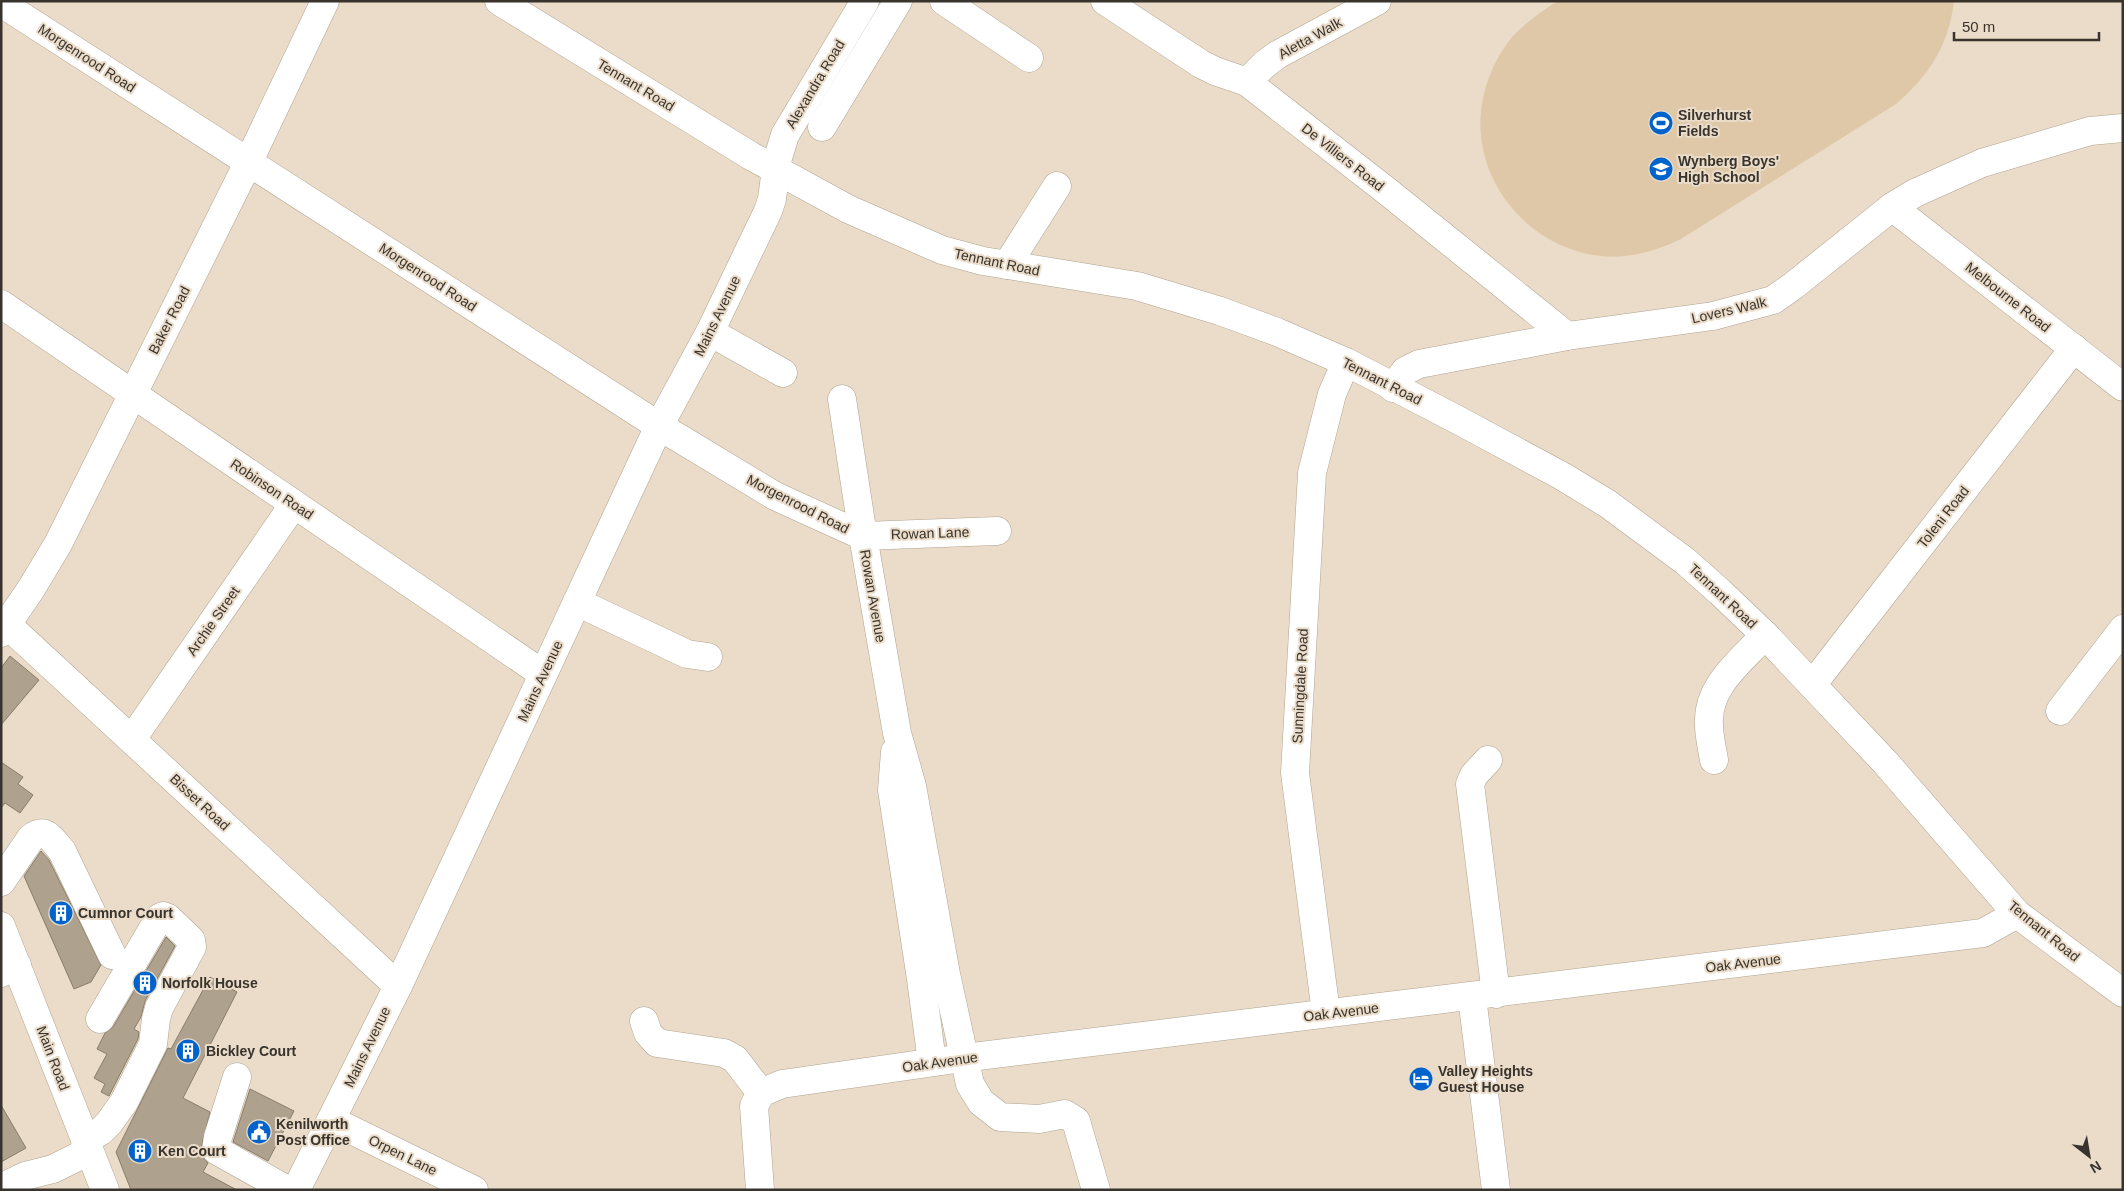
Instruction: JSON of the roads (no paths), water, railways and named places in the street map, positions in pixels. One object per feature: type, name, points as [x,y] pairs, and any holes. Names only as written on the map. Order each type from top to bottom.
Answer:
[{"type":"street","name":"Baker Road","points":[[3,625],[58,544],[249,161],[325,1]]},
{"type":"street","name":"Tennant Road","points":[[499,1],[775,170],[848,209],[942,250],[1006,265],[1137,286],[1167,294],[1277,332],[1346,362],[1546,468],[1608,504],[1685,561],[1764,635],[1885,762],[2017,914],[2120,985]]},
{"type":"street","name":"Alexandra Road","points":[[775,170],[785,135],[865,1]]},
{"type":"street","points":[[822,127],[898,1]]},
{"type":"street","points":[[944,1],[1029,58]]},
{"type":"street","name":"De Villiers Road","points":[[1105,1],[1201,64],[1247,82],[1388,192],[1567,336]]},
{"type":"street","name":"Aletta Walk","points":[[1247,82],[1277,56],[1377,1]]},
{"type":"street","name":"Morgenrood Road","points":[[1,3],[659,426],[776,496],[863,536]]},
{"type":"street","points":[[830,58],[855,72]]},
{"type":"street","name":"Lovers Walk","points":[[1393,388],[1405,371],[1419,364],[1567,336],[1712,316],[1773,300],[1892,207],[1915,193],[1982,163],[2090,131],[2123,128]]},
{"type":"street","name":"Mains Avenue","points":[[296,1190],[398,986],[659,426],[710,332],[771,203],[775,170]]},
{"type":"street","points":[[1006,265],[1057,186]]},
{"type":"street","name":"Melbourne Road","points":[[1892,207],[2123,387]]},
{"type":"street","name":"Robinson Road","points":[[1,304],[543,674]]},
{"type":"street","points":[[710,332],[783,373]]},
{"type":"street","name":"Toleni Road","points":[[1812,684],[2074,348]]},
{"type":"street","name":"Sunningdale Road","points":[[1326,1013],[1295,773],[1312,473],[1332,394],[1346,362]]},
{"type":"street","name":"Rowan Avenue","points":[[842,399],[863,536],[897,733],[912,786],[946,974],[970,1084],[981,1102],[1000,1117],[1040,1119],[1064,1114],[1076,1121],[1096,1190]]},
{"type":"street","name":"Archie Street","points":[[132,739],[294,504]]},
{"type":"street","name":"Rowan Lane","points":[[863,536],[997,531]]},
{"type":"street","points":[[577,602],[687,654],[708,657]]},
{"type":"street","name":"Bisset Road","points":[[3,625],[132,739],[398,986]]},
{"type":"street","points":[[2060,711],[2123,629]]},
{"type":"street","points":[[1714,760],[1708,723],[1714,693],[1764,635]]},
{"type":"street","name":"Rowan Avenue","points":[[897,733],[892,790],[932,1062]]},
{"type":"street","points":[[1488,760],[1474,775],[1470,784],[1496,1190]]},
{"type":"street","points":[[1,882],[31,838],[37,833],[43,833],[62,851],[112,955]]},
{"type":"street","name":"Oak Avenue","points":[[762,1093],[782,1084],[932,1062],[1326,1013],[1484,996],[1983,933],[2017,914]]},
{"type":"street","points":[[1,1188],[25,1176],[53,1169],[87,1145],[109,1123],[124,1102],[154,1044],[159,1008],[192,947],[191,940],[168,918],[163,916],[158,918],[100,1019]]},
{"type":"street","name":"Main Road","points":[[1,926],[9,969],[105,1190]]},
{"type":"street","points":[[644,1022],[648,1033],[657,1043],[724,1053],[735,1058],[762,1093],[754,1106],[760,1190]]},
{"type":"street","points":[[238,1077],[218,1137],[216,1150],[287,1190]]},
{"type":"street","name":"Orpen Lane","points":[[331,1120],[474,1190]]},
{"type":"place","name":"Silverhurst Fields","points":[[1661,123]]},
{"type":"place","name":"Wynberg Boys' High School","points":[[1661,169]]},
{"type":"place","name":"Cumnor Court","points":[[61,913]]},
{"type":"place","name":"Norfolk House","points":[[145,983]]},
{"type":"place","name":"Bickley Court","points":[[188,1051]]},
{"type":"place","name":"Valley Heights Guest House","points":[[1421,1079]]},
{"type":"place","name":"Kenilworth Post Office","points":[[259,1132]]},
{"type":"place","name":"Ken Court","points":[[140,1151]]}]
